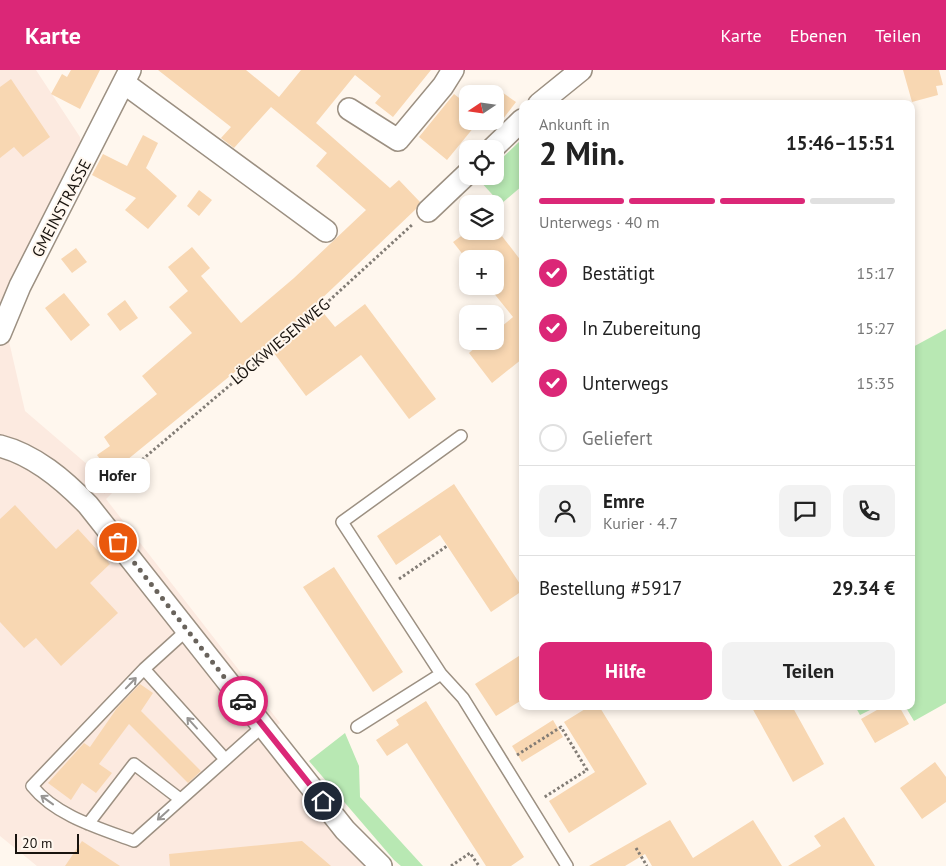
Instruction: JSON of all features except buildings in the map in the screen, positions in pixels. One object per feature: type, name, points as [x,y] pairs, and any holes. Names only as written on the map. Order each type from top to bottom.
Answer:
[{"type":"street","points":[[349,109],[398,140],[443,86],[453,70]]},
{"type":"street","points":[[544,100],[581,70]]},
{"type":"street","name":"GMEINSTRASSE","points":[[0,334],[20,286],[127,76],[326,231]]},
{"type":"street","points":[[501,140],[519,123]]},
{"type":"street","points":[[428,210],[459,181]]},
{"type":"street","points":[[0,446],[30,458],[65,481],[88,505],[346,830],[381,866]]},
{"type":"lane","points":[[461,436],[342,522],[441,674],[463,698],[567,866]]},
{"type":"lane","points":[[187,630],[144,669],[32,786],[43,798],[88,824],[134,841],[263,726]]},
{"type":"lane","points":[[144,669],[225,759]]},
{"type":"lane","points":[[357,727],[441,674]]},
{"type":"lane","points":[[88,824],[134,764],[180,799]]},
{"type":"path","name":"LÖCKWIESENWEG","points":[[88,505],[321,308],[428,210]]},
{"type":"path","points":[[386,588],[447,546]]},
{"type":"path","points":[[504,763],[561,727],[587,770],[530,807]]},
{"type":"path","points":[[636,848],[647,866]]},
{"type":"path","points":[[451,866],[470,852],[479,866]]},
{"type":"shaded area","points":[[0,70],[36,70],[80,137],[84,164],[5,324],[25,411],[116,489],[106,499],[280,723],[260,737],[367,866],[37,866],[0,836]]},
{"type":"green space","points":[[519,142],[519,189],[504,201],[504,195],[493,195],[484,185],[504,185],[504,156]]},
{"type":"green space","points":[[946,329],[946,703],[914,721],[907,710],[915,710],[915,346]]},
{"type":"green space","points":[[857,710],[870,710],[860,715]]},
{"type":"green space","points":[[345,733],[359,766],[360,797],[423,866],[401,866],[394,860],[309,761]]},
{"type":"way so far","points":[[118,542],[243,701]]},
{"type":"place","name":"Hofer","points":[[118,542]]},
{"type":"route","points":[[243,701],[323,801]]}]
